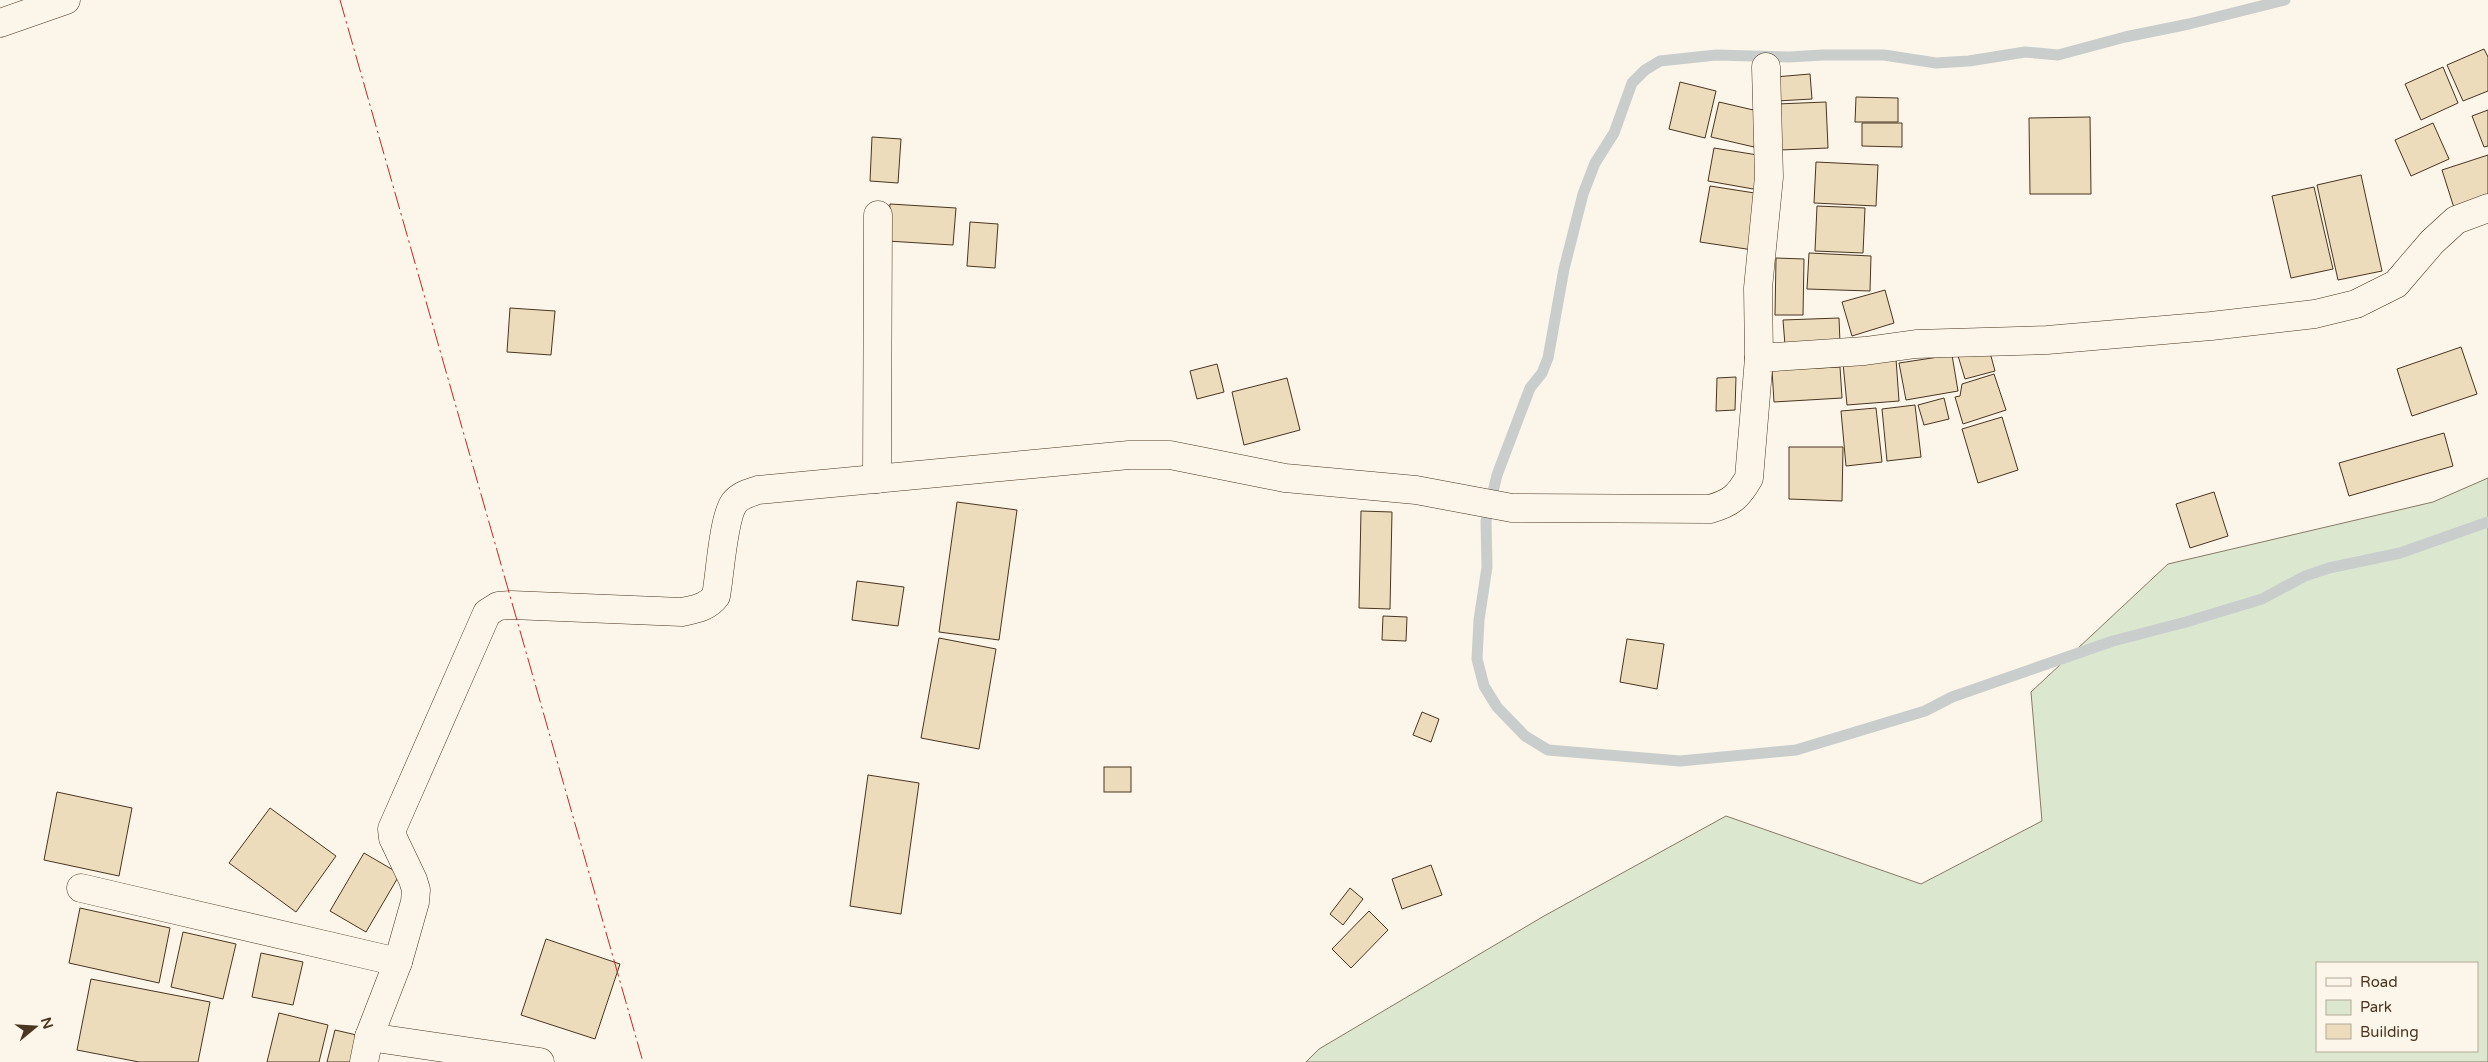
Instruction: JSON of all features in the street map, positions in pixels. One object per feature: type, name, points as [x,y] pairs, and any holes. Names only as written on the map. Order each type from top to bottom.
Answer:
[{"type":"street","points":[[0,23],[66,0]]},
{"type":"street","points":[[540,1062],[367,1050],[398,962],[416,890],[393,838],[392,829],[487,612],[498,606],[511,605],[682,612],[703,607],[712,602],[716,596],[727,523],[734,503],[744,494],[758,490],[1129,455],[1170,455],[1285,478],[1416,490],[1512,508],[1710,510],[1727,504],[1740,493],[1749,478],[1759,358],[1758,288],[1768,177],[1766,67]]},
{"type":"street","points":[[1759,358],[1865,351],[1916,344],[2047,340],[2211,326],[2315,314],[2356,304],[2396,284],[2432,242],[2456,220],[2488,208]]},
{"type":"street","points":[[877,479],[878,215]]},
{"type":"street","points":[[82,888],[398,962]]},
{"type":"green space","points":[[2488,478],[2488,1062],[1306,1062],[1319,1049],[1544,916],[1726,816],[1921,884],[2042,821],[2031,692],[2168,564],[2433,502]]},
{"type":"building","points":[[2484,49],[2488,57],[2488,91],[2463,101],[2447,65]]},
{"type":"building","points":[[2443,67],[2458,103],[2421,120],[2405,84]]},
{"type":"building","points":[[1810,74],[1812,99],[1777,101],[1775,77]]},
{"type":"building","points":[[1680,82],[1716,91],[1705,138],[1669,129]]},
{"type":"building","points":[[1856,97],[1898,98],[1898,122],[1855,122]]},
{"type":"building","points":[[1719,102],[1762,112],[1754,147],[1711,137]]},
{"type":"building","points":[[1826,102],[1828,148],[1780,150],[1777,104]]},
{"type":"building","points":[[2488,110],[2488,146],[2484,147],[2472,116]]},
{"type":"building","points":[[2090,117],[2091,194],[2030,194],[2029,118]]},
{"type":"building","points":[[1862,123],[1902,123],[1902,147],[1862,146]]},
{"type":"building","points":[[2433,123],[2449,159],[2411,176],[2395,140]]},
{"type":"building","points":[[872,137],[901,139],[898,183],[870,181]]},
{"type":"building","points":[[1714,148],[1764,156],[1759,190],[1708,181]]},
{"type":"building","points":[[2488,155],[2488,200],[2455,211],[2442,170]]},
{"type":"building","points":[[1816,162],[1878,165],[1876,206],[1814,203]]},
{"type":"building","points":[[2361,175],[2382,271],[2338,280],[2317,185]]},
{"type":"building","points":[[1710,186],[1761,194],[1753,250],[1700,242]]},
{"type":"building","points":[[2314,187],[2333,269],[2291,278],[2272,196]]},
{"type":"building","points":[[890,204],[956,208],[953,245],[887,241]]},
{"type":"building","points":[[1817,206],[1865,208],[1863,253],[1815,251]]},
{"type":"building","points":[[970,222],[998,224],[995,268],[967,266]]},
{"type":"building","points":[[1809,253],[1871,256],[1870,291],[1807,289]]},
{"type":"building","points":[[1776,258],[1804,259],[1803,315],[1775,315]]},
{"type":"building","points":[[1885,290],[1894,323],[1852,336],[1842,302]]},
{"type":"building","points":[[510,308],[555,311],[551,355],[507,352]]},
{"type":"building","points":[[1839,318],[1840,343],[1785,345],[1783,320]]},
{"type":"building","points":[[1988,345],[1995,371],[1965,379],[1956,349]]},
{"type":"building","points":[[2461,347],[2477,394],[2412,416],[2397,369]]},
{"type":"building","points":[[1952,355],[1958,391],[1906,400],[1899,363]]},
{"type":"building","points":[[1896,359],[1899,401],[1847,405],[1843,363]]},
{"type":"building","points":[[1217,364],[1224,392],[1197,399],[1190,371]]},
{"type":"building","points":[[1840,367],[1842,398],[1774,402],[1772,370]]},
{"type":"building","points":[[1994,374],[2006,410],[1963,424],[1955,397],[1960,396],[1962,384]]},
{"type":"building","points":[[1736,377],[1735,410],[1716,411],[1717,378]]},
{"type":"building","points":[[1287,378],[1300,430],[1244,445],[1232,392]]},
{"type":"building","points":[[1944,398],[1949,419],[1924,425],[1918,405]]},
{"type":"building","points":[[1915,405],[1921,457],[1887,461],[1882,409]]},
{"type":"building","points":[[1876,408],[1882,462],[1846,466],[1841,411]]},
{"type":"building","points":[[2002,417],[2018,470],[1978,483],[1962,429]]},
{"type":"building","points":[[2444,433],[2453,466],[2349,496],[2339,463]]},
{"type":"building","points":[[1789,447],[1843,447],[1842,501],[1789,499]]},
{"type":"building","points":[[2214,492],[2228,536],[2190,548],[2176,504]]},
{"type":"building","points":[[957,502],[1017,510],[999,640],[939,632]]},
{"type":"building","points":[[1361,511],[1392,512],[1390,609],[1359,608]]},
{"type":"building","points":[[857,581],[904,587],[898,626],[852,620]]},
{"type":"building","points":[[1383,616],[1407,617],[1406,641],[1382,640]]},
{"type":"building","points":[[939,638],[996,649],[979,749],[921,738]]},
{"type":"building","points":[[1627,639],[1664,644],[1657,689],[1620,682]]},
{"type":"building","points":[[1422,712],[1439,719],[1431,742],[1413,735]]},
{"type":"building","points":[[1104,767],[1131,767],[1131,792],[1104,792]]},
{"type":"building","points":[[868,775],[919,783],[901,914],[850,906]]},
{"type":"building","points":[[57,792],[132,808],[119,876],[44,860]]},
{"type":"building","points":[[270,808],[336,856],[296,912],[229,863]]},
{"type":"building","points":[[364,853],[400,874],[366,932],[330,911]]},
{"type":"building","points":[[1431,865],[1442,895],[1402,909],[1392,879]]},
{"type":"building","points":[[1350,888],[1363,899],[1343,925],[1330,914]]},
{"type":"building","points":[[80,908],[170,928],[159,983],[69,963]]},
{"type":"building","points":[[1369,911],[1388,930],[1351,968],[1332,949]]},
{"type":"building","points":[[183,932],[236,944],[223,999],[171,987]]},
{"type":"building","points":[[546,939],[620,964],[595,1039],[521,1015]]},
{"type":"building","points":[[261,953],[303,962],[293,1005],[252,997]]},
{"type":"building","points":[[91,979],[210,1002],[198,1062],[139,1062],[77,1050]]},
{"type":"building","points":[[279,1013],[328,1025],[319,1062],[267,1062]]},
{"type":"building","points":[[335,1030],[361,1036],[355,1062],[327,1062]]},
{"type":"waterway","points":[[2285,0],[2189,24],[2125,37],[2058,55],[2025,52],[1969,61],[1936,63],[1884,55],[1789,57],[1716,55],[1660,61],[1645,70],[1632,83],[1614,133],[1595,163],[1583,194],[1564,269],[1548,358],[1542,373],[1530,388],[1497,475],[1486,521],[1487,567],[1479,620],[1477,659],[1484,686],[1497,707],[1525,736],[1548,750],[1680,761],[1796,750],[1925,711],[1952,697],[2113,641],[2186,622],[2262,599],[2305,576],[2329,568],[2400,553],[2488,522]]},
{"type":"power","points":[[340,0],[643,1062]]}]
